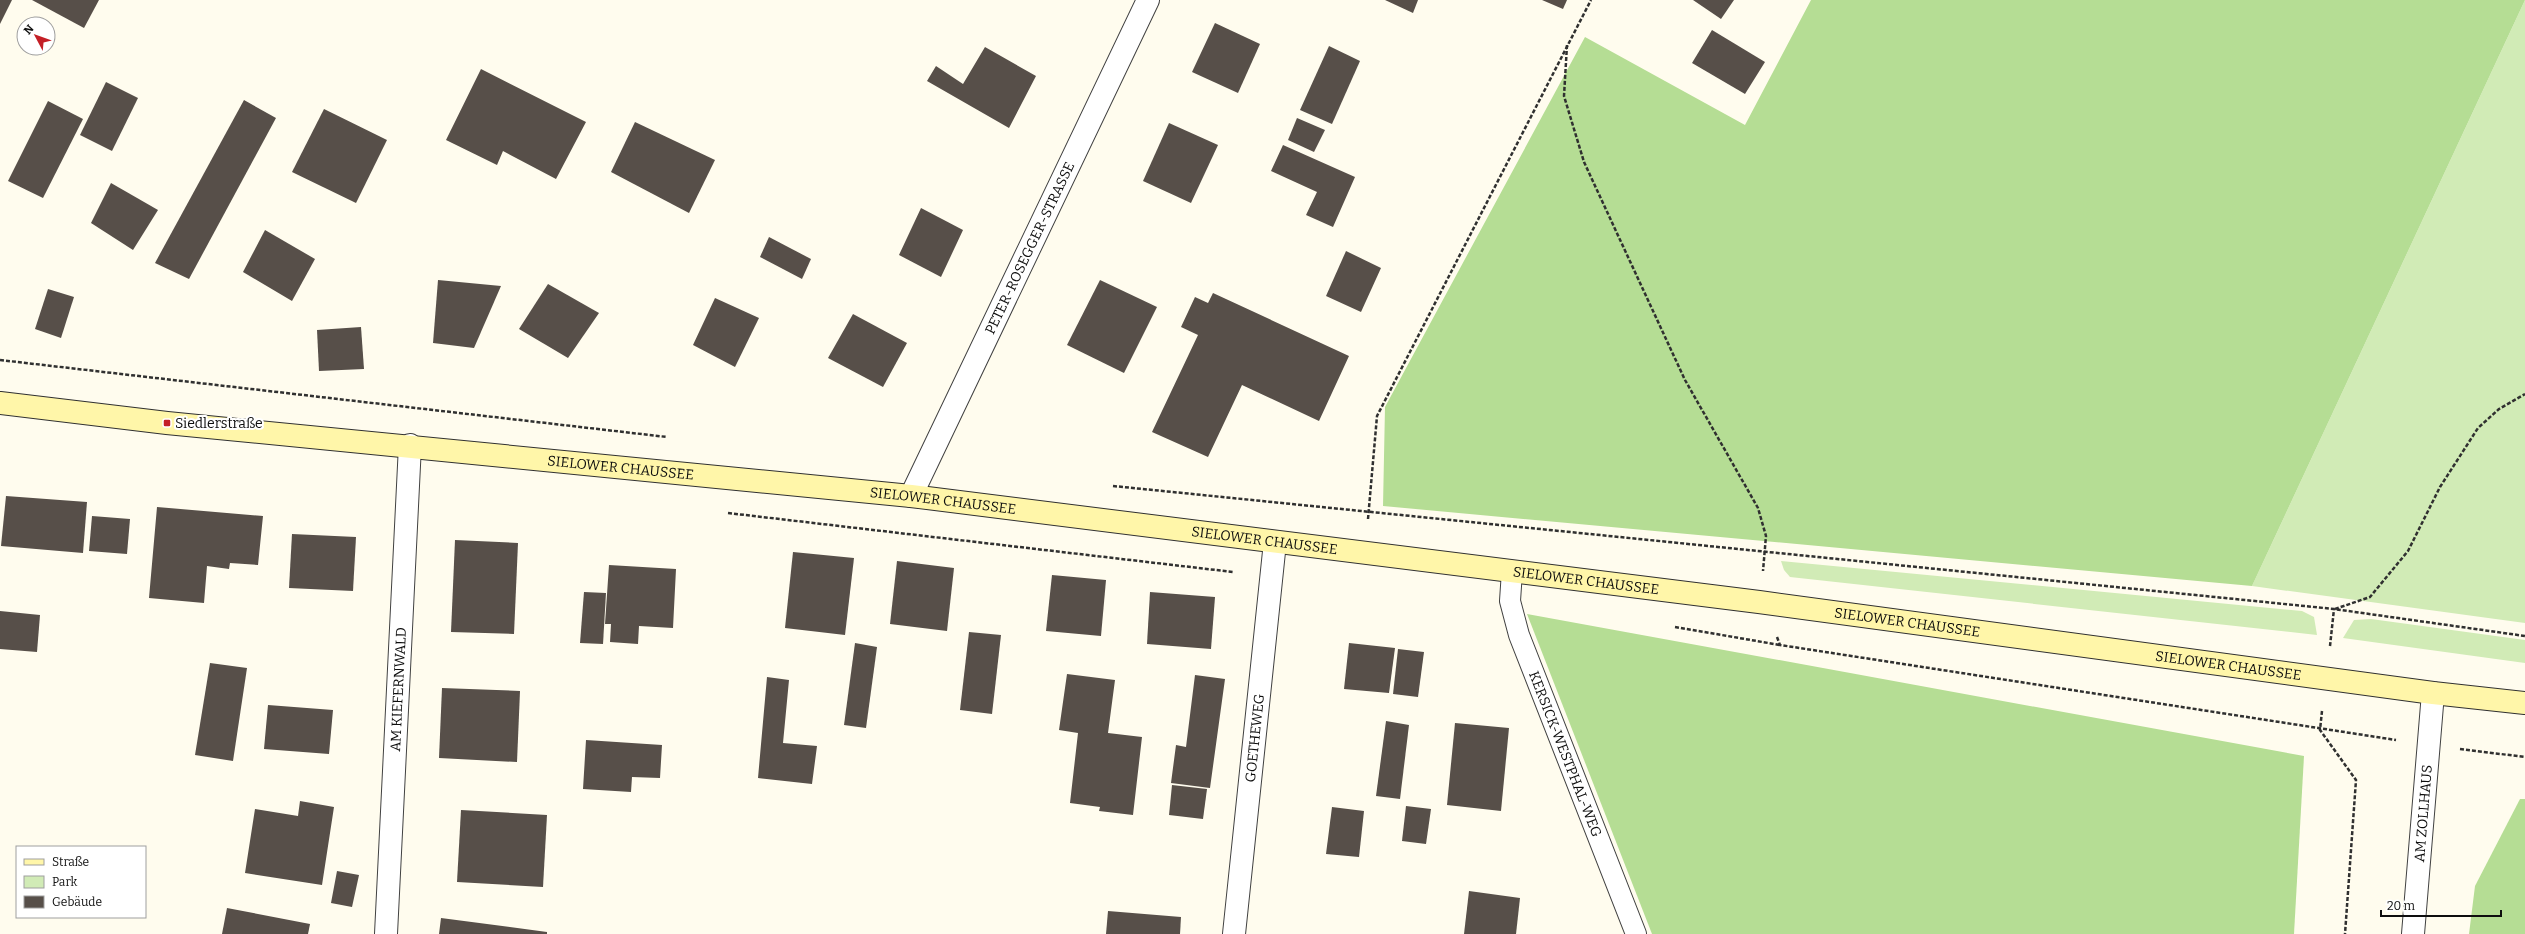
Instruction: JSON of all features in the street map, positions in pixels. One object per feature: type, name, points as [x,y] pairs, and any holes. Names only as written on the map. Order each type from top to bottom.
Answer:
[{"type":"main road","name":"SIELOWER CHAUSSEE","points":[[0,403],[167,423],[410,445],[911,496],[1759,602],[2433,693],[2525,703]]},
{"type":"street","name":"PETER-ROSEGGER-STRASSE","points":[[911,496],[1148,0]]},
{"type":"street","name":"AM KIEFERNWALD","points":[[386,934],[410,445]]},
{"type":"street","name":"GOETHEWEG","points":[[1234,934],[1275,542]]},
{"type":"street","name":"AM ZOLLHAUS","points":[[2413,934],[2433,693]]},
{"type":"lane","name":"KERSICK-WESTPHAL-WEG","points":[[1512,571],[1510,601],[1519,635],[1636,934]]},
{"type":"path","points":[[1367,553],[1368,505],[1377,416],[1590,0]]},
{"type":"path","points":[[1567,45],[1564,96],[1584,162],[1685,380],[1758,508],[1766,536],[1765,552],[2334,609],[2525,636]]},
{"type":"path","points":[[2334,609],[2370,597],[2408,551],[2440,488],[2478,428],[2499,409],[2525,394]]},
{"type":"path","points":[[725,513],[1272,576]]},
{"type":"path","points":[[1759,602],[1780,645]]},
{"type":"path","points":[[1673,626],[1780,645],[2320,730],[2356,780],[2345,934]]},
{"type":"green space","points":[[1811,0],[2525,0],[2252,586],[1383,506],[1385,407],[1585,37],[1745,125]]},
{"type":"green space","points":[[2525,0],[2525,623],[2252,586]]},
{"type":"green space","points":[[1781,561],[2302,611],[2314,617],[2317,635],[1790,577],[1784,570]]},
{"type":"green space","points":[[1527,614],[2304,756],[2294,934],[1652,934]]},
{"type":"green space","points":[[2371,619],[2525,640],[2525,663],[2343,638],[2354,620]]},
{"type":"green space","points":[[2520,799],[2525,799],[2525,934],[2469,934],[2475,886]]},
{"type":"building","points":[[0,0],[12,0],[0,24]]},
{"type":"building","points":[[32,0],[99,0],[84,28]]},
{"type":"building","points":[[1385,0],[1418,0],[1413,13]]},
{"type":"building","points":[[1542,0],[1567,0],[1563,9]]},
{"type":"building","points":[[1693,0],[1734,0],[1721,19]]},
{"type":"building","points":[[1215,23],[1260,44],[1238,93],[1192,72]]},
{"type":"building","points":[[1712,30],[1765,62],[1745,94],[1692,63]]},
{"type":"building","points":[[1329,46],[1360,61],[1332,124],[1300,110]]},
{"type":"building","points":[[985,47],[1036,76],[1009,128],[927,81],[936,66],[963,84]]},
{"type":"building","points":[[481,69],[586,122],[556,179],[503,151],[497,165],[446,140]]},
{"type":"building","points":[[106,82],[138,98],[112,151],[80,135]]},
{"type":"building","points":[[244,100],[276,118],[189,279],[155,263]]},
{"type":"building","points":[[48,101],[83,119],[43,198],[8,181]]},
{"type":"building","points":[[324,109],[387,140],[356,203],[292,172]]},
{"type":"building","points":[[1297,118],[1325,130],[1314,152],[1288,140]]},
{"type":"building","points":[[635,122],[715,160],[689,213],[611,172]]},
{"type":"building","points":[[1169,123],[1218,145],[1191,203],[1143,181]]},
{"type":"building","points":[[1283,145],[1355,177],[1333,227],[1306,215],[1317,192],[1271,171]]},
{"type":"building","points":[[111,183],[158,210],[133,250],[91,223]]},
{"type":"building","points":[[921,208],[963,230],[941,277],[899,255]]},
{"type":"building","points":[[265,230],[315,259],[292,301],[243,272]]},
{"type":"building","points":[[769,237],[811,259],[802,279],[760,257]]},
{"type":"building","points":[[1346,251],[1381,268],[1361,312],[1326,296]]},
{"type":"building","points":[[438,280],[501,286],[474,348],[433,343]]},
{"type":"building","points":[[1100,280],[1157,307],[1124,373],[1067,345]]},
{"type":"building","points":[[548,284],[599,313],[568,358],[519,329]]},
{"type":"building","points":[[48,289],[74,297],[61,338],[35,329]]},
{"type":"building","points":[[1213,293],[1349,356],[1319,421],[1242,385],[1208,457],[1152,432],[1198,335],[1181,327],[1195,297],[1208,303]]},
{"type":"building","points":[[715,298],[759,318],[735,367],[693,345]]},
{"type":"building","points":[[853,314],[907,343],[883,387],[828,358]]},
{"type":"building","points":[[361,327],[364,369],[319,371],[317,330]]},
{"type":"building","points":[[6,496],[87,502],[83,553],[1,546]]},
{"type":"building","points":[[157,507],[263,516],[258,565],[230,563],[229,569],[207,566],[204,603],[149,598]]},
{"type":"building","points":[[92,516],[130,519],[127,554],[89,551]]},
{"type":"building","points":[[292,534],[356,537],[353,591],[289,588]]},
{"type":"building","points":[[455,540],[518,543],[514,634],[451,632]]},
{"type":"building","points":[[793,552],[854,558],[845,635],[785,628]]},
{"type":"building","points":[[897,561],[954,568],[947,631],[890,624]]},
{"type":"building","points":[[609,565],[676,569],[673,628],[639,626],[638,644],[610,642],[611,624],[605,624]]},
{"type":"building","points":[[1052,575],[1106,580],[1101,636],[1046,631]]},
{"type":"building","points":[[584,592],[606,593],[603,644],[580,643]]},
{"type":"building","points":[[1150,592],[1215,597],[1211,649],[1147,644]]},
{"type":"building","points":[[0,611],[40,615],[37,652],[0,649]]},
{"type":"building","points":[[969,632],[1001,635],[992,714],[960,710]]},
{"type":"building","points":[[855,643],[877,647],[866,728],[844,725]]},
{"type":"building","points":[[1349,643],[1395,648],[1389,693],[1344,689]]},
{"type":"building","points":[[1398,649],[1424,652],[1418,697],[1393,694]]},
{"type":"building","points":[[210,663],[247,668],[233,761],[195,755]]},
{"type":"building","points":[[1067,674],[1115,680],[1108,733],[1142,737],[1133,815],[1099,811],[1100,807],[1070,803],[1078,733],[1059,730]]},
{"type":"building","points":[[1195,675],[1225,679],[1210,788],[1171,783],[1176,745],[1186,747]]},
{"type":"building","points":[[767,677],[789,680],[783,743],[817,746],[812,784],[758,778]]},
{"type":"building","points":[[442,688],[520,691],[517,762],[439,758]]},
{"type":"building","points":[[268,705],[333,710],[329,754],[264,749]]},
{"type":"building","points":[[1386,721],[1409,725],[1400,799],[1376,796]]},
{"type":"building","points":[[1455,723],[1509,728],[1501,811],[1447,805]]},
{"type":"building","points":[[586,740],[662,745],[660,778],[632,777],[631,792],[583,789]]},
{"type":"building","points":[[1172,785],[1207,789],[1203,819],[1169,815]]},
{"type":"building","points":[[300,801],[334,807],[322,885],[245,873],[255,809],[298,816]]},
{"type":"building","points":[[1406,806],[1431,809],[1426,844],[1402,841]]},
{"type":"building","points":[[1332,807],[1364,811],[1359,857],[1326,854]]},
{"type":"building","points":[[461,810],[547,815],[543,887],[457,882]]},
{"type":"building","points":[[337,871],[359,875],[352,907],[331,903]]},
{"type":"building","points":[[1469,891],[1520,898],[1516,934],[1464,934]]},
{"type":"building","points":[[227,908],[310,924],[308,934],[222,934]]},
{"type":"building","points":[[1108,911],[1181,917],[1180,934],[1106,934]]},
{"type":"building","points":[[441,918],[547,932],[547,934],[439,934]]},
{"type":"place","name":"Siedlerstraße","points":[[167,423]]}]
